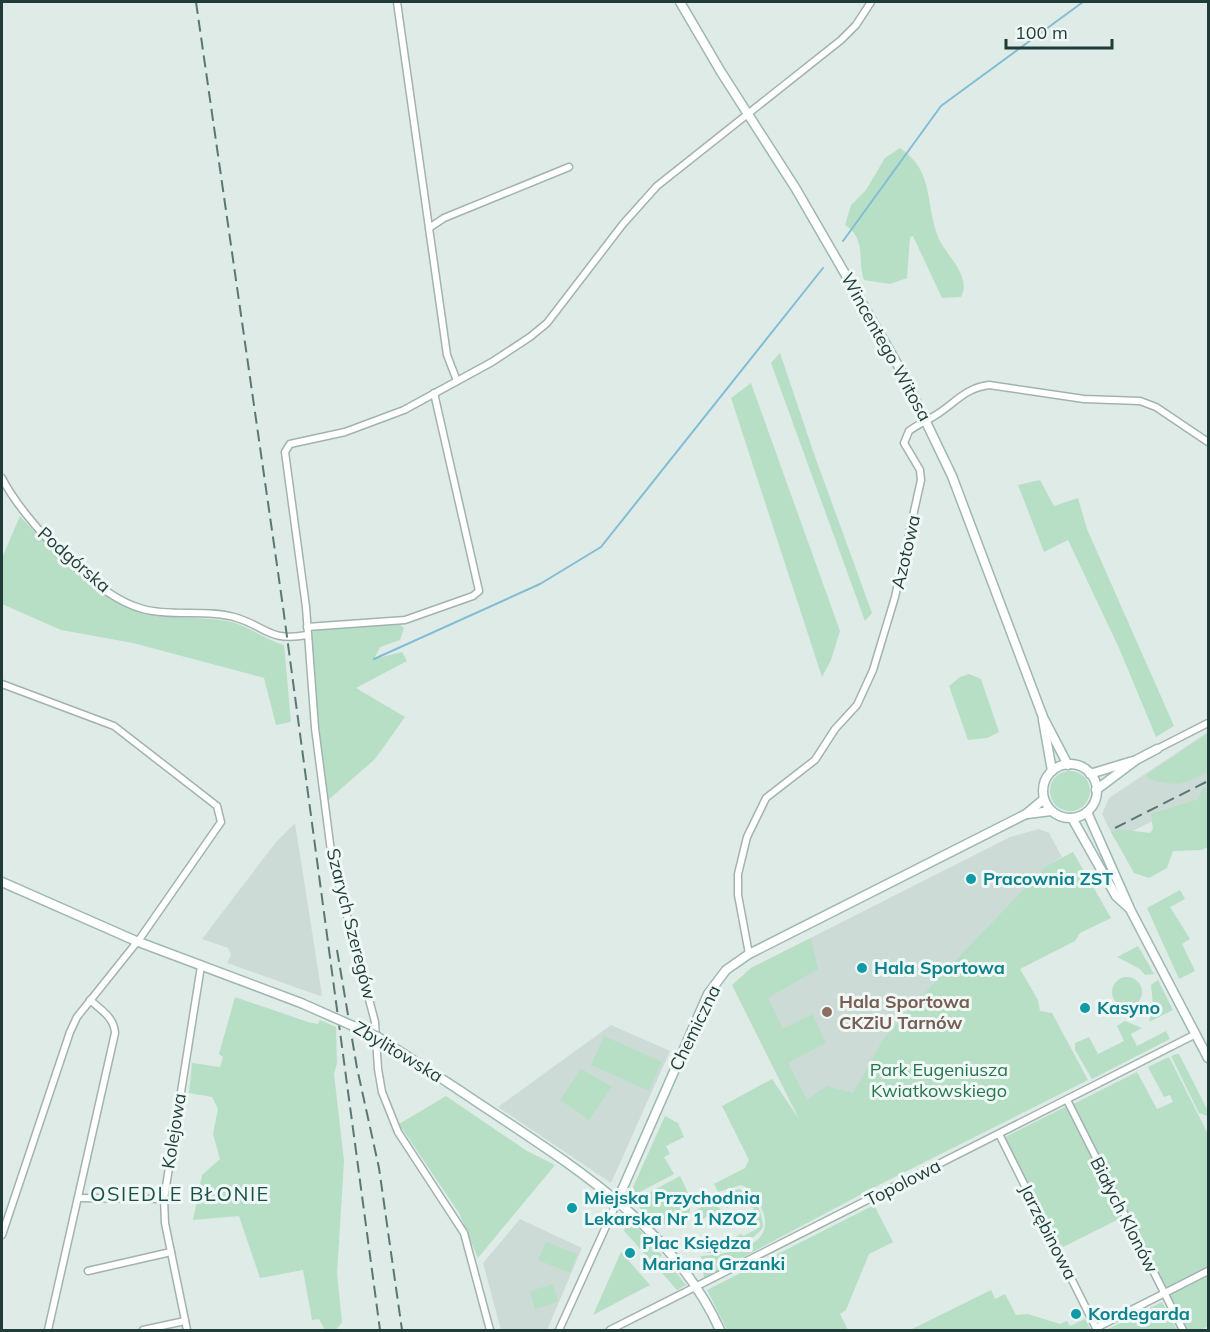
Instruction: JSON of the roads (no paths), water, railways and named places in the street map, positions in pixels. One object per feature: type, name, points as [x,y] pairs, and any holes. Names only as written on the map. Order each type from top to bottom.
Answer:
[{"type":"street","points":[[397,2],[447,355],[457,381]]},
{"type":"street","name":"Wincentego Witosa","points":[[680,2],[747,115],[810,212],[897,363],[926,420],[972,526],[1043,717],[1068,765]]},
{"type":"street","points":[[308,627],[405,620],[473,596],[479,591],[434,393],[520,345],[547,323],[623,224],[657,186],[850,32],[871,2]]},
{"type":"street","points":[[429,228],[444,218],[569,167]]},
{"type":"street","name":"Azotowa","points":[[749,954],[738,895],[738,874],[747,837],[766,798],[815,760],[863,695],[895,597],[917,502],[920,470],[906,450],[906,435],[940,413],[963,393],[975,387],[989,385],[1084,399],[1140,401],[1156,407],[1209,442]]},
{"type":"street","name":"Szarych Szeregów","points":[[434,393],[371,423],[345,432],[303,440],[286,448],[284,457],[308,627],[307,635],[332,859],[375,1022],[376,1057],[382,1092],[398,1132],[464,1233],[490,1330]]},
{"type":"street","name":"Podgórska","points":[[2,478],[18,507],[36,528],[90,578],[117,598],[141,609],[233,617],[282,638],[307,635]]},
{"type":"street","points":[[2,684],[114,726],[217,806],[221,815],[218,830],[90,1000],[70,1032],[2,1235]]},
{"type":"street","name":"Wincentego Witosa","points":[[1043,717],[1052,771]]},
{"type":"street","points":[[1096,790],[1136,760],[1209,723]]},
{"type":"street","points":[[1090,774],[1136,760]]},
{"type":"street","points":[[1068,765],[1078,766],[1090,774],[1096,790],[1094,802],[1087,812],[1072,818],[1061,817],[1051,811],[1044,799],[1043,787],[1052,771],[1068,765]]},
{"type":"street","name":"Chemiczna","points":[[559,1330],[708,994],[726,970],[749,954],[1026,814],[1044,799]]},
{"type":"street","name":"Chemiczna","points":[[1026,814],[1051,811]]},
{"type":"street","points":[[1087,812],[1131,911],[1209,1058]]},
{"type":"street","points":[[1072,818],[1116,896],[1131,911]]},
{"type":"street","name":"Zbylitowska","points":[[2,882],[136,941],[300,1002],[378,1037],[618,1199],[696,1288],[720,1330]]},
{"type":"street","name":"Kolejowa","points":[[187,1330],[165,1223],[164,1199],[201,966]]},
{"type":"street","points":[[48,1330],[115,1033],[115,1025],[109,1017],[90,1000]]},
{"type":"street","name":"Topolowa","points":[[610,1330],[1196,1034]]},
{"type":"street","name":"Białych Klonów","points":[[1066,1100],[1183,1330]]},
{"type":"street","name":"Jarzębinowa","points":[[999,1134],[1097,1329]]},
{"type":"street","points":[[78,1197],[164,1199]]},
{"type":"street","points":[[88,1271],[171,1252]]},
{"type":"street","points":[[1097,1329],[1209,1271]]},
{"type":"street","points":[[142,1330],[185,1321]]},
{"type":"waterway","points":[[843,241],[941,106],[1083,2]]},
{"type":"waterway","points":[[374,659],[540,584],[601,547],[823,268]]},
{"type":"railway","points":[[196,2],[283,607],[380,1330]]},
{"type":"railway","points":[[1115,828],[1208,781]]},
{"type":"railway","points":[[337,950],[357,1068],[379,1168],[402,1330]]},
{"type":"place","name":"Pracownia ZST","points":[[971,879]]},
{"type":"place","name":"Hala Sportowa","points":[[862,968]]},
{"type":"place","name":"Kasyno","points":[[1085,1008]]},
{"type":"place","name":"Hala Sportowa CKZiU Tarnów","points":[[827,1012]]},
{"type":"place","name":"Miejska Przychodnia Lekarska Nr 1 NZOZ","points":[[572,1208]]},
{"type":"place","name":"Plac Księdza Mariana Grzanki","points":[[630,1253]]},
{"type":"place","name":"Kordegarda","points":[[1076,1314]]},
{"type":"district","name":"OSIEDLE BŁONIE","points":[[180,1194]]},
{"type":"park label","name":"Park Eugeniusza Kwiatkowskiego","points":[[939,1080]]}]
